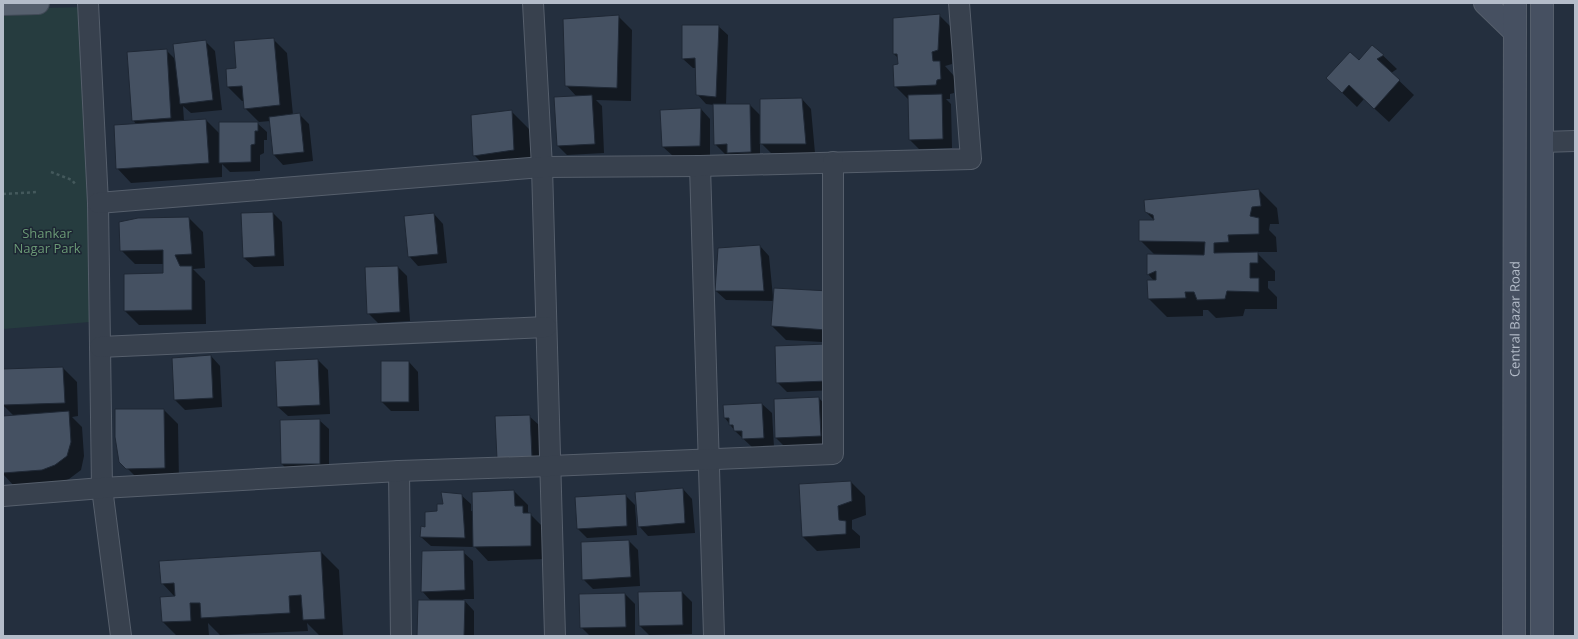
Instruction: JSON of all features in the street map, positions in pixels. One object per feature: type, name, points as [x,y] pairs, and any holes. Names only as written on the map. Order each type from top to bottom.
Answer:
[{"type":"main road","points":[[3,4],[38,3]]},
{"type":"main road","points":[[1485,3],[1515,32]]},
{"type":"main road","name":"Central Bazar Road","points":[[1514,636],[1515,3]]},
{"type":"main road","points":[[1542,3],[1542,636]]},
{"type":"main road","points":[[1542,36],[1550,13],[1556,3]]},
{"type":"street","points":[[88,3],[98,203],[102,488],[121,636]]},
{"type":"street","points":[[533,3],[542,167],[555,636]]},
{"type":"street","points":[[98,203],[542,167],[700,166],[971,159],[959,3]]},
{"type":"street","points":[[1542,142],[1575,141]]},
{"type":"street","points":[[3,496],[102,488],[399,471],[833,454],[833,162]]},
{"type":"street","points":[[700,166],[714,636]]},
{"type":"street","points":[[100,347],[546,327]]},
{"type":"street","points":[[399,471],[400,636]]},
{"type":"path","points":[[3,194],[38,192]]},
{"type":"green space","name":"Shankar Nagar Park","points":[[84,7],[92,209],[90,322],[3,329],[3,9]]},
{"type":"building","points":[[940,14],[938,50],[932,52],[933,61],[940,61],[941,79],[937,80],[936,85],[894,87],[893,65],[898,64],[897,54],[893,54],[893,18]]},
{"type":"building","points":[[619,15],[617,88],[565,86],[563,19]]},
{"type":"building","points":[[682,25],[719,25],[716,97],[696,95],[695,58],[682,59]]},
{"type":"building","points":[[274,38],[280,105],[244,109],[242,86],[227,87],[226,69],[236,68],[234,41]]},
{"type":"building","points":[[206,40],[213,100],[180,104],[173,44]]},
{"type":"building","points":[[1372,45],[1384,55],[1377,59],[1400,80],[1374,109],[1349,85],[1342,93],[1326,78],[1350,52],[1359,60]]},
{"type":"building","points":[[167,49],[171,118],[132,121],[127,52]]},
{"type":"building","points":[[942,94],[943,139],[909,140],[908,95]]},
{"type":"building","points":[[592,95],[595,144],[557,146],[554,97]]},
{"type":"building","points":[[802,98],[806,144],[760,144],[760,99]]},
{"type":"building","points":[[713,104],[750,104],[751,152],[727,153],[727,144],[714,145]]},
{"type":"building","points":[[701,108],[700,146],[662,147],[660,110]]},
{"type":"building","points":[[512,110],[514,150],[473,156],[471,115]]},
{"type":"building","points":[[300,113],[304,152],[273,155],[269,117]]},
{"type":"building","points":[[206,119],[209,163],[116,169],[114,125]]},
{"type":"building","points":[[219,122],[258,122],[258,131],[255,131],[255,144],[251,145],[251,162],[219,163]]},
{"type":"building","points":[[1259,189],[1261,206],[1252,207],[1250,216],[1259,218],[1259,234],[1228,235],[1229,242],[1214,243],[1214,253],[1258,252],[1258,263],[1250,263],[1250,278],[1259,278],[1259,292],[1227,291],[1225,299],[1197,300],[1194,292],[1185,292],[1186,298],[1148,299],[1147,280],[1156,280],[1156,271],[1147,275],[1147,254],[1204,255],[1205,242],[1139,241],[1139,220],[1154,220],[1153,215],[1145,212],[1144,200]]},
{"type":"building","points":[[273,212],[275,256],[243,258],[241,213]]},
{"type":"building","points":[[434,213],[438,254],[408,257],[404,216]]},
{"type":"building","points":[[189,217],[192,254],[175,255],[180,266],[192,266],[192,310],[124,311],[124,274],[163,273],[163,250],[120,251],[119,222],[138,218]]},
{"type":"building","points":[[760,245],[764,291],[715,291],[718,248]]},
{"type":"building","points":[[398,266],[400,312],[367,314],[365,267]]},
{"type":"building","points":[[774,288],[829,291],[827,330],[771,326]]},
{"type":"building","points":[[826,344],[827,381],[776,383],[775,346]]},
{"type":"building","points":[[211,355],[213,398],[174,400],[172,358]]},
{"type":"building","points":[[318,359],[320,405],[277,407],[275,361]]},
{"type":"building","points":[[381,361],[409,361],[409,402],[381,402]]},
{"type":"building","points":[[63,367],[65,403],[3,405],[3,369]]},
{"type":"building","points":[[819,397],[821,436],[775,438],[774,399]]},
{"type":"building","points":[[762,403],[764,438],[742,439],[742,431],[734,431],[733,425],[729,425],[729,418],[724,418],[723,405]]},
{"type":"building","points":[[115,409],[164,409],[165,468],[126,469],[119,462],[115,437]]},
{"type":"building","points":[[69,411],[71,442],[67,456],[55,465],[42,470],[3,473],[3,416]]},
{"type":"building","points":[[530,415],[532,457],[497,459],[495,416]]},
{"type":"building","points":[[320,419],[320,464],[281,464],[280,420]]},
{"type":"building","points":[[851,481],[852,501],[838,506],[839,520],[846,521],[846,534],[802,537],[799,484]]},
{"type":"building","points":[[683,488],[685,523],[638,527],[635,492]]},
{"type":"building","points":[[514,490],[515,506],[523,506],[523,513],[531,513],[531,546],[473,547],[472,492]]},
{"type":"building","points":[[441,492],[462,494],[465,538],[420,537],[421,526],[425,527],[425,512],[437,511],[437,504],[443,504]]},
{"type":"building","points":[[626,494],[627,526],[577,529],[575,497]]},
{"type":"building","points":[[629,540],[631,577],[582,580],[581,542]]},
{"type":"building","points":[[464,550],[465,590],[421,592],[422,551]]},
{"type":"building","points":[[321,551],[325,619],[303,620],[301,595],[289,596],[290,613],[201,618],[200,603],[190,603],[191,621],[162,622],[160,597],[175,596],[174,583],[161,584],[159,561]]},
{"type":"building","points":[[682,591],[683,625],[639,626],[638,592]]},
{"type":"building","points":[[625,593],[626,627],[580,628],[579,594]]},
{"type":"building","points":[[418,600],[465,600],[464,636],[417,636]]}]
